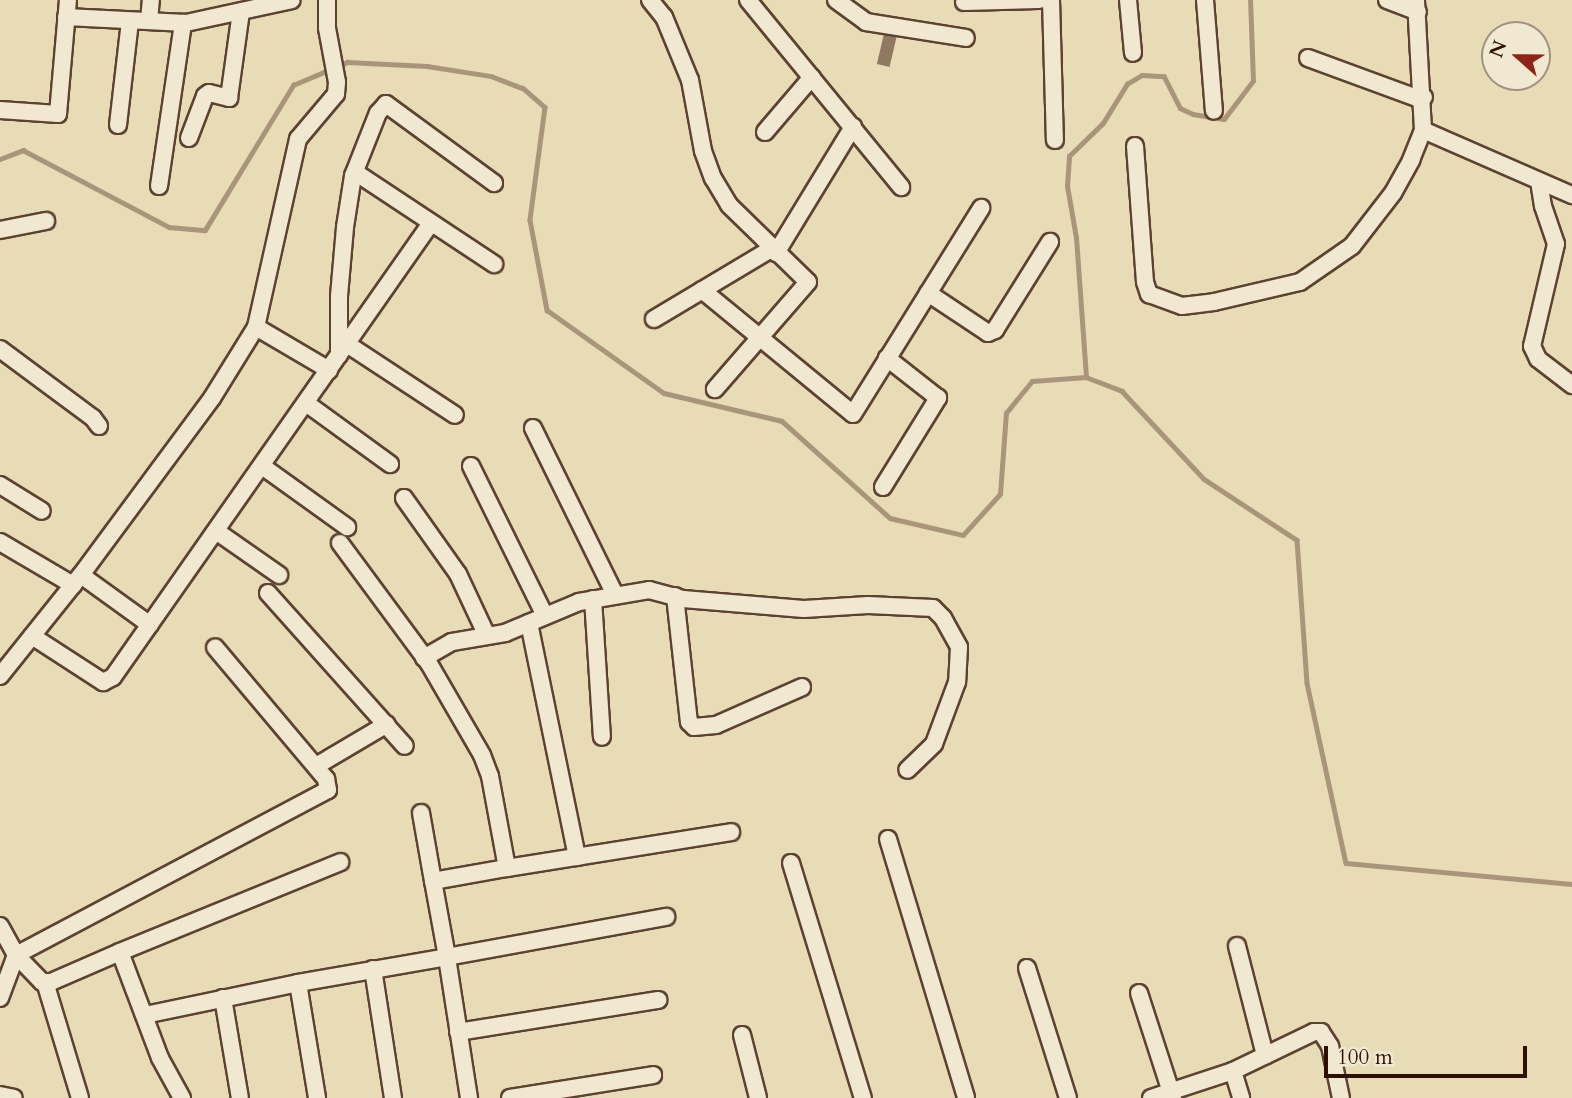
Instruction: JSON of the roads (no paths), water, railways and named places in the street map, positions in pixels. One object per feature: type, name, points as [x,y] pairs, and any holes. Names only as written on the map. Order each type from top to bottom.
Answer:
[{"type":"street","points":[[0,110],[58,114],[68,0]]},
{"type":"street","points":[[149,22],[151,0]]},
{"type":"street","points":[[66,17],[183,23],[292,0]]},
{"type":"street","points":[[0,676],[77,580],[212,398],[256,327],[298,139],[336,94],[337,82],[327,0]]},
{"type":"street","points":[[650,0],[664,17],[690,80],[703,151],[713,178],[729,205],[808,282],[715,389]]},
{"type":"street","points":[[748,0],[901,187]]},
{"type":"street","points":[[836,0],[854,14],[877,25],[966,38]]},
{"type":"street","points":[[964,2],[1039,0]]},
{"type":"street","points":[[1051,0],[1055,140]]},
{"type":"street","points":[[1128,0],[1133,53]]},
{"type":"street","points":[[1205,0],[1214,111]]},
{"type":"street","points":[[1135,146],[1145,282],[1149,294],[1182,306],[1214,302],[1300,282],[1352,246],[1393,192],[1411,160],[1423,130],[1424,97],[1417,6],[1387,0]]},
{"type":"street","points":[[189,138],[205,96],[209,93],[229,98],[241,12]]},
{"type":"street","points":[[118,125],[130,22]]},
{"type":"street","points":[[159,186],[183,23]]},
{"type":"street","points":[[1308,58],[1417,98],[1424,97]]},
{"type":"street","points":[[765,132],[812,76]]},
{"type":"street","points":[[343,350],[339,296],[345,227],[355,172],[379,113],[386,104],[494,183]]},
{"type":"street","points":[[654,319],[774,251],[853,127]]},
{"type":"street","points":[[1423,130],[1572,195]]},
{"type":"street","points":[[355,172],[494,264]]},
{"type":"street","points":[[1539,181],[1543,206],[1556,244],[1532,345],[1538,359],[1572,385]]},
{"type":"street","points":[[702,290],[853,414],[981,208]]},
{"type":"street","points":[[0,230],[46,221]]},
{"type":"street","points":[[32,636],[103,682],[113,677],[431,223]]},
{"type":"street","points":[[928,293],[988,333],[995,330],[1050,242]]},
{"type":"street","points":[[256,327],[329,370]]},
{"type":"street","points":[[0,349],[93,418],[99,426]]},
{"type":"street","points":[[343,350],[455,415]]},
{"type":"street","points":[[883,487],[938,398],[887,358]]},
{"type":"street","points":[[306,403],[390,464]]},
{"type":"street","points":[[533,428],[615,595]]},
{"type":"street","points":[[261,466],[347,527]]},
{"type":"street","points":[[471,466],[545,616]]},
{"type":"street","points":[[0,485],[42,511]]},
{"type":"street","points":[[404,498],[458,574],[488,636]]},
{"type":"street","points":[[216,531],[279,575]]},
{"type":"street","points":[[0,542],[77,580],[150,625]]},
{"type":"street","points":[[340,543],[424,658],[482,755],[490,776],[507,869]]},
{"type":"street","points":[[424,658],[452,642],[488,636],[593,599],[649,590],[675,596],[804,609],[868,605],[933,608],[943,618],[959,647],[957,682],[933,744],[907,770]]},
{"type":"street","points":[[268,593],[405,746]]},
{"type":"street","points":[[675,596],[689,722],[694,727],[716,725],[802,687]]},
{"type":"street","points":[[593,599],[601,737]]},
{"type":"street","points":[[529,623],[577,857]]},
{"type":"street","points":[[0,998],[16,955],[328,790],[326,779],[316,766],[215,647]]},
{"type":"street","points":[[316,766],[387,724]]},
{"type":"street","points":[[421,813],[469,1098]]},
{"type":"street","points":[[433,881],[731,832]]},
{"type":"street","points":[[888,839],[966,1098]]},
{"type":"street","points":[[0,926],[16,955],[36,979],[51,982],[340,862]]},
{"type":"street","points":[[791,863],[863,1098]]},
{"type":"street","points":[[145,1015],[298,983],[666,917]]},
{"type":"street","points":[[1237,946],[1265,1055]]},
{"type":"street","points":[[120,952],[160,1058],[181,1098]]},
{"type":"street","points":[[1027,968],[1068,1098]]},
{"type":"street","points":[[373,970],[393,1098]]},
{"type":"street","points":[[45,982],[80,1098]]},
{"type":"street","points":[[298,983],[317,1098]]},
{"type":"street","points":[[1139,993],[1172,1095]]},
{"type":"street","points":[[223,998],[240,1098]]},
{"type":"street","points":[[458,1032],[658,1000]]},
{"type":"street","points":[[1151,1098],[1172,1095],[1233,1071],[1314,1032],[1321,1032],[1330,1046],[1341,1098]]},
{"type":"street","points":[[742,1035],[758,1098]]},
{"type":"street","points":[[1233,1071],[1241,1098]]},
{"type":"street","points":[[510,1098],[653,1075]]},
{"type":"street","points":[[0,1095],[14,1098]]},
{"type":"waterway","points":[[1086,377],[1076,238],[1067,186],[1069,156],[1103,123],[1127,84],[1142,75],[1164,76],[1180,108],[1193,114],[1224,119],[1253,81],[1250,0]]},
{"type":"waterway","points":[[339,66],[347,62],[427,66],[491,76],[523,88],[545,107],[530,220],[547,310],[664,393],[782,421],[890,518],[963,535],[1000,494],[1006,413],[1032,381],[1086,377],[1122,391],[1204,479],[1297,540],[1307,683],[1346,863],[1572,884]]},
{"type":"waterway","points":[[0,159],[23,150],[169,227],[205,230],[293,85],[331,69]]}]
